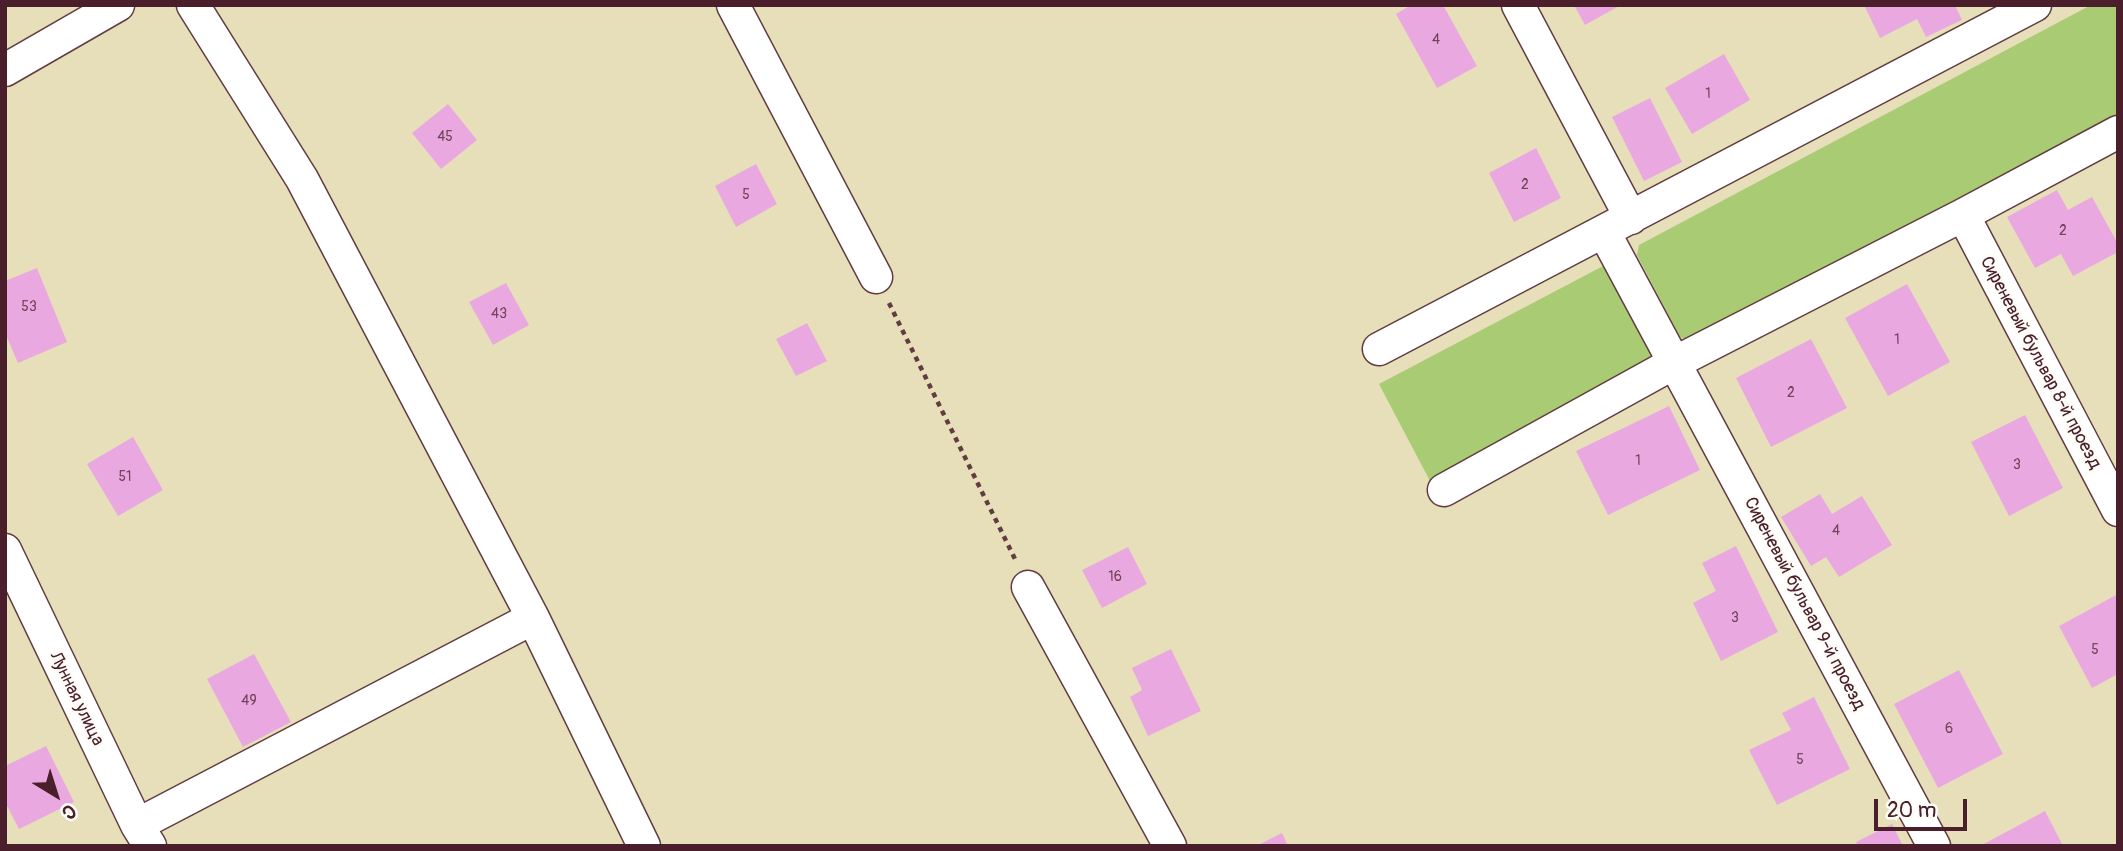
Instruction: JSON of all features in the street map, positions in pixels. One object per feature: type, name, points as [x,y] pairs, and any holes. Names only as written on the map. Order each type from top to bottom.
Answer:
[{"type":"street","points":[[5,70],[118,5]]},
{"type":"street","points":[[193,5],[302,179],[533,618],[644,846]]},
{"type":"street","points":[[733,5],[876,277]]},
{"type":"street","name":"Сиреневый бульвар 9-й проезд","points":[[1518,5],[1617,225],[1674,363],[1934,846]]},
{"type":"street","points":[[1380,349],[1617,225],[1988,16],[2035,5]]},
{"type":"street","points":[[1444,490],[1674,363],[2118,132]]},
{"type":"street","name":"Сиреневый бульвар 8-й проезд","points":[[1963,215],[2118,510]]},
{"type":"street","name":"Лунная улица","points":[[5,550],[143,835]]},
{"type":"street","points":[[1028,587],[1170,846]]},
{"type":"street","points":[[143,835],[533,618]]},
{"type":"path","points":[[876,277],[1028,587]]},
{"type":"green space","points":[[2091,5],[2118,5],[2118,116],[1701,339],[1687,340],[1680,337],[1637,255],[1639,245]]},
{"type":"green space","points":[[1605,265],[1657,347],[1654,359],[1643,369],[1430,481],[1379,384]]},
{"type":"building","points":[[1411,5],[1443,5],[1477,66],[1437,88],[1396,14]]},
{"type":"building","points":[[1574,5],[1621,5],[1585,25]]},
{"type":"building","points":[[1864,5],[1955,5],[1962,20],[1926,37],[1917,19],[1880,38]]},
{"type":"building","points":[[1724,54],[1750,100],[1692,134],[1665,88]]},
{"type":"building","points":[[1650,98],[1682,162],[1644,181],[1612,117]]},
{"type":"building","points":[[448,104],[477,140],[441,169],[412,133]]},
{"type":"building","points":[[1536,148],[1561,198],[1514,222],[1489,173]]},
{"type":"building","points":[[756,164],[777,204],[736,227],[715,186]]},
{"type":"building","points":[[2057,190],[2068,210],[2092,197],[2118,244],[2118,252],[2073,276],[2061,254],[2035,268],[2007,217]]},
{"type":"building","points":[[37,268],[67,342],[18,363],[5,333],[5,281]]},
{"type":"building","points":[[506,283],[529,325],[493,345],[469,302]]},
{"type":"building","points":[[1907,284],[1950,362],[1888,396],[1845,318]]},
{"type":"building","points":[[807,323],[827,361],[796,376],[776,339]]},
{"type":"building","points":[[1811,339],[1847,408],[1771,447],[1736,378]]},
{"type":"building","points":[[1669,406],[1700,470],[1608,515],[1576,451]]},
{"type":"building","points":[[2025,415],[2063,488],[2009,516],[1971,442]]},
{"type":"building","points":[[133,437],[163,490],[118,516],[87,464]]},
{"type":"building","points":[[1820,494],[1832,514],[1862,496],[1892,545],[1839,577],[1826,557],[1811,566],[1781,517]]},
{"type":"building","points":[[1736,546],[1778,632],[1721,661],[1693,603],[1716,591],[1702,563]]},
{"type":"building","points":[[1128,547],[1147,584],[1102,608],[1082,570]]},
{"type":"building","points":[[2118,594],[2118,674],[2092,688],[2059,626]]},
{"type":"building","points":[[1171,649],[1201,711],[1148,736],[1130,697],[1142,690],[1132,668]]},
{"type":"building","points":[[254,654],[291,722],[243,747],[207,679]]},
{"type":"building","points":[[1959,670],[2003,754],[1938,788],[1894,704]]},
{"type":"building","points":[[1814,697],[1850,769],[1777,805],[1749,750],[1791,730],[1782,713]]},
{"type":"building","points":[[46,746],[74,802],[19,829],[5,802],[5,766]]},
{"type":"building","points":[[2045,811],[2063,846],[1980,846]]},
{"type":"building","points":[[1892,824],[1903,846],[1858,846],[1856,842]]},
{"type":"building","points":[[1282,833],[1288,846],[1256,846]]}]
